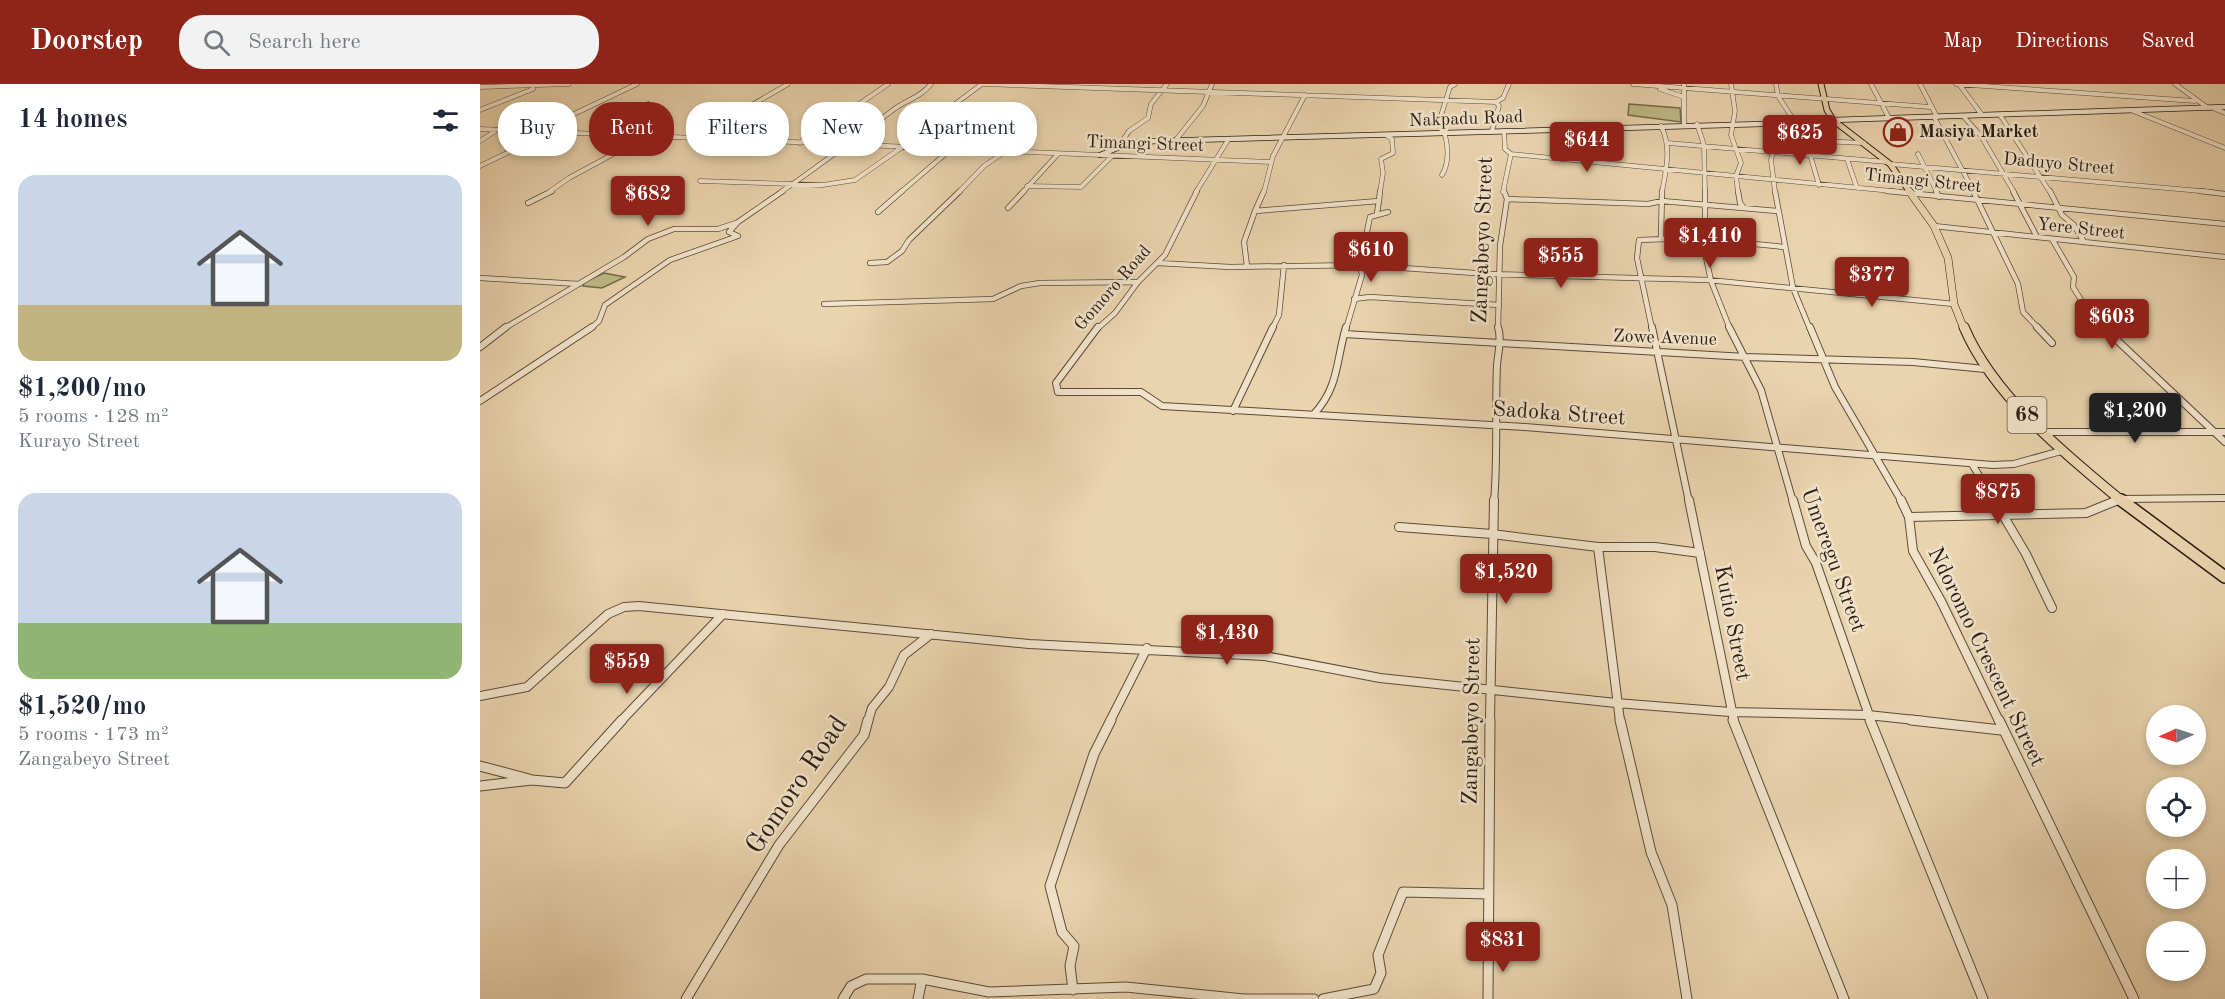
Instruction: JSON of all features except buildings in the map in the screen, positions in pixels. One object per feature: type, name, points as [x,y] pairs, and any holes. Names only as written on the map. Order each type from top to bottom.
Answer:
[{"type":"main road","points":[[1821,84],[1834,121]]},
{"type":"main road","name":"68","points":[[1834,121],[1889,163],[1934,226],[1950,266],[1954,304],[1985,369],[2061,451],[2225,577]]},
{"type":"street","points":[[480,89],[569,84]]},
{"type":"street","points":[[577,113],[637,84]]},
{"type":"street","points":[[757,102],[788,84]]},
{"type":"street","points":[[800,143],[810,133],[832,123],[888,84]]},
{"type":"street","points":[[885,115],[927,91],[931,84]]},
{"type":"street","points":[[958,102],[983,84],[1496,102],[1503,98],[1509,84]]},
{"type":"street","points":[[1130,142],[1123,140],[1129,131],[1148,118],[1151,104],[1167,84]]},
{"type":"street","points":[[1175,141],[1211,91],[1212,84]]},
{"type":"street","points":[[1442,175],[1447,167],[1446,133],[1439,122],[1450,87],[1455,84]]},
{"type":"street","points":[[1633,84],[1684,86],[1731,92],[1930,107]]},
{"type":"street","points":[[1731,84],[1735,111],[1731,135],[1738,148],[1741,163],[1736,176],[1740,203],[1744,208]]},
{"type":"street","points":[[1776,84],[1778,96],[1795,122]]},
{"type":"street","points":[[1871,84],[1889,118]]},
{"type":"street","points":[[1920,84],[1976,200],[1995,233],[2018,284],[2023,312],[2052,343]]},
{"type":"street","points":[[1958,84],[2195,101]]},
{"type":"street","points":[[1958,84],[1982,115]]},
{"type":"street","points":[[2175,84],[2195,101],[2225,113]]},
{"type":"street","points":[[480,110],[542,85]]},
{"type":"street","points":[[1651,85],[1683,97]]},
{"type":"street","points":[[1684,86],[1684,124]]},
{"type":"street","points":[[1247,266],[1244,242],[1255,211],[1261,205],[1270,162],[1285,138],[1287,126],[1293,120],[1305,95]]},
{"type":"street","points":[[1492,131],[1499,106],[1496,102]]},
{"type":"street","name":"Nakpadu Road","points":[[1100,155],[1130,142],[2225,107]]},
{"type":"street","points":[[2133,111],[2225,148]]},
{"type":"street","points":[[2000,115],[2084,242]]},
{"type":"street","points":[[1963,116],[1969,119],[1979,134],[2037,237]]},
{"type":"street","points":[[1766,123],[1776,139],[1864,143]]},
{"type":"street","name":"Umeregu Street","points":[[1698,124],[1703,146],[1702,238],[1711,281],[1743,357],[1761,390],[1806,546],[1816,563],[1868,715],[1983,999]]},
{"type":"street","points":[[1661,126],[1668,143],[1667,170],[1660,209],[1664,229],[1661,237],[1702,238],[1784,247]]},
{"type":"street","name":"Timangi Street","points":[[480,129],[498,130]]},
{"type":"street","points":[[480,141],[494,132],[489,130]]},
{"type":"street","name":"Zangabeyo Street","points":[[1488,999],[1493,688],[1492,534],[1500,333],[1497,325],[1498,275],[1502,250],[1500,232],[1508,199],[1503,194],[1510,154],[1505,150],[1504,131]]},
{"type":"street","name":"Timangi Street","points":[[577,134],[587,135]]},
{"type":"street","points":[[1378,211],[1383,173],[1381,159],[1393,153],[1392,139],[1397,134]]},
{"type":"street","points":[[1386,135],[1392,139]]},
{"type":"street","name":"Ndoromo Crescent Street","points":[[1776,139],[1771,160],[1776,180],[1777,211],[1792,288],[1823,360],[1845,403],[1876,453],[1909,517],[1913,551],[1941,601],[2001,730],[2134,999]]},
{"type":"street","name":"Gomoro Road","points":[[1058,392],[1056,383],[1100,325],[1115,313],[1138,282],[1158,263],[1228,140]]},
{"type":"street","points":[[1806,141],[1808,155],[1819,185]]},
{"type":"street","name":"Timangi Street","points":[[789,143],[800,143]]},
{"type":"street","name":"Daduyo Street","points":[[1668,143],[2225,194]]},
{"type":"street","points":[[700,181],[823,185],[855,180],[897,150]]},
{"type":"street","name":"Timangi Street","points":[[1037,153],[1270,162]]},
{"type":"street","points":[[1917,153],[1939,197]]},
{"type":"street","points":[[1008,208],[1058,154]]},
{"type":"street","name":"Timangi Street","points":[[1510,154],[2225,224]]},
{"type":"street","points":[[480,166],[500,156]]},
{"type":"street","points":[[528,202],[556,189],[569,178],[610,156]]},
{"type":"street","points":[[480,401],[590,329],[599,321],[604,305],[670,260],[738,236],[729,232],[738,222],[833,156]]},
{"type":"street","points":[[878,212],[907,188],[923,169],[941,156]]},
{"type":"street","points":[[870,263],[887,262],[902,251],[909,240],[933,219],[984,165],[999,156]]},
{"type":"street","points":[[1027,186],[1081,187],[1112,156]]},
{"type":"street","points":[[1847,159],[1857,188]]},
{"type":"street","points":[[1508,199],[1648,204],[1662,201],[1777,211]]},
{"type":"street","points":[[1255,211],[1379,201]]},
{"type":"street","points":[[1314,414],[1328,399],[1333,388],[1339,351],[1362,275],[1360,265],[1370,217],[1378,211],[1387,212]]},
{"type":"street","points":[[480,347],[503,329],[665,231],[718,229],[738,222]]},
{"type":"street","name":"Yere Street","points":[[1934,226],[2225,257]]},
{"type":"street","name":"Kutio Street","points":[[1661,237],[1639,240],[1640,250],[1637,258],[1700,553],[1730,712],[1844,999]]},
{"type":"street","points":[[2052,239],[2074,277],[2073,287],[2091,316],[2225,442]]},
{"type":"street","points":[[1158,263],[1247,266],[1360,265],[1498,275],[1711,281],[1954,304]]},
{"type":"street","points":[[1233,411],[1280,315],[1278,303],[1284,287],[1284,265]]},
{"type":"street","points":[[480,278],[579,284]]},
{"type":"street","points":[[824,304],[993,300],[1005,298],[1014,288],[1026,285],[1065,281],[1138,282]]},
{"type":"street","points":[[1354,299],[1370,297],[1499,304]]},
{"type":"street","name":"Zowe Avenue","points":[[1344,334],[1657,353],[1913,362],[1985,369]]},
{"type":"street","name":"Sadoka Street","points":[[1058,392],[1142,392],[1162,406],[1675,438],[1876,453],[1972,464],[2014,464],[2061,451]]},
{"type":"street","points":[[2044,432],[2225,432]]},
{"type":"street","points":[[1972,464],[2026,554],[2052,608]]},
{"type":"street","points":[[1909,517],[2000,513],[2086,513],[2121,499],[2225,498]]},
{"type":"street","points":[[1399,527],[1492,534],[1598,547],[1655,547],[1700,553]]},
{"type":"street","points":[[1598,547],[1616,703],[1651,852],[1660,868],[1674,909],[1687,999]]},
{"type":"street","points":[[480,696],[527,687],[608,614],[624,607],[639,606],[1029,644],[1147,648],[1265,656],[1380,678],[1493,688],[1616,703],[1730,712],[1868,715],[2001,730]]},
{"type":"street","points":[[480,766],[532,780],[565,783],[662,676],[723,614]]},
{"type":"street","name":"Gomoro Road","points":[[686,999],[754,890],[779,845],[864,735],[872,708],[889,687],[904,655],[931,634]]},
{"type":"street","points":[[1073,990],[1070,966],[1074,946],[1062,932],[1050,886],[1057,859],[1094,754],[1147,648]]},
{"type":"street","points":[[480,786],[532,780]]},
{"type":"street","points":[[1323,999],[1374,989],[1381,973],[1378,955],[1403,892],[1489,894]]},
{"type":"street","points":[[843,999],[851,986],[866,979],[922,979],[989,992],[1126,987],[1244,999],[1314,999]]},
{"type":"street","points":[[918,999],[922,979]]},
{"type":"shaded area","points":[[1629,104],[1680,108],[1681,122],[1628,115]]},
{"type":"shaded area","points":[[604,273],[625,277],[602,288],[583,286],[584,282]]},
{"type":"place","name":"Masiya Market","points":[[1898,132]]}]
